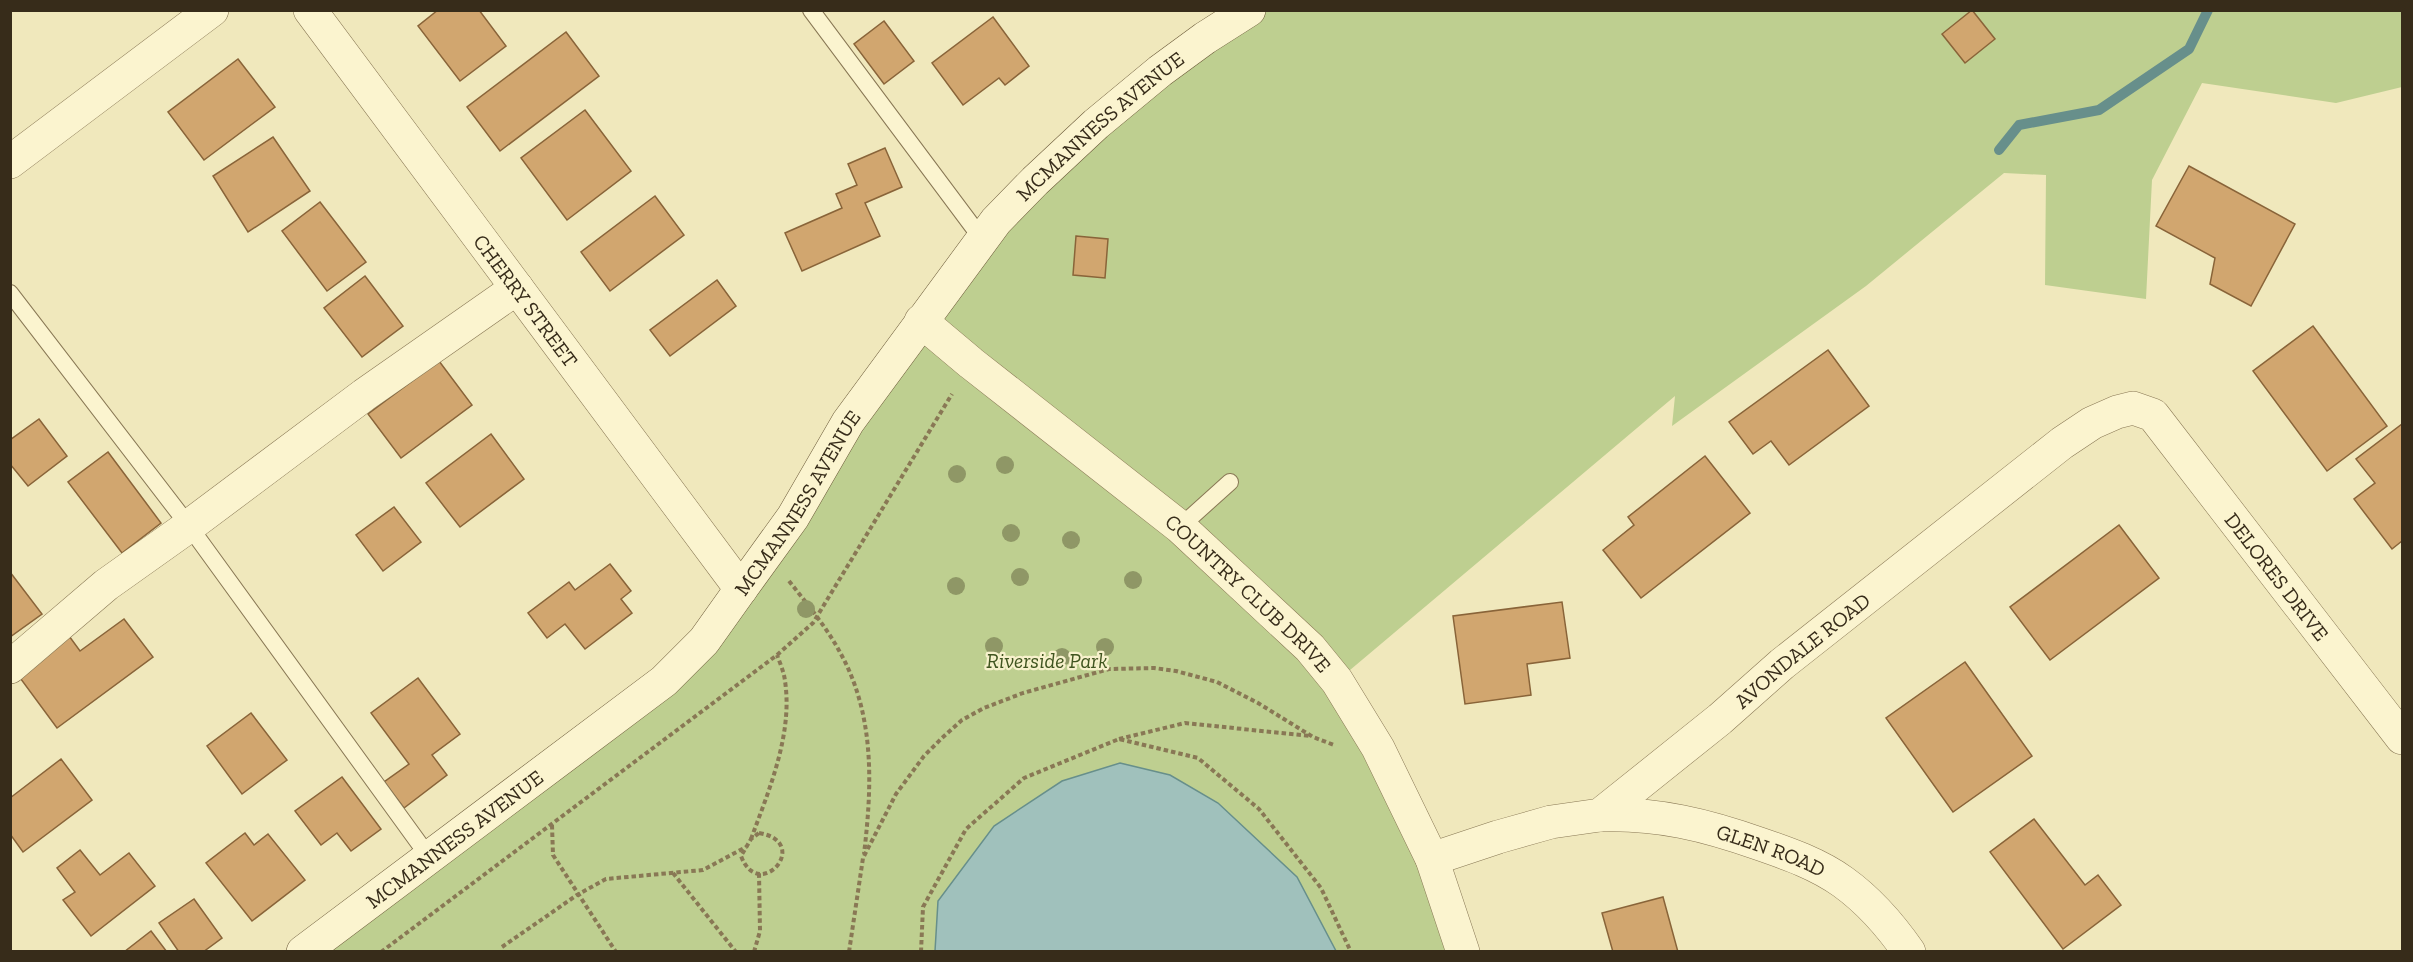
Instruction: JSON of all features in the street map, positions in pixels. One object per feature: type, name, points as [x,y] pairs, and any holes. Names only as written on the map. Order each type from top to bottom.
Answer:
[{"type":"street","points":[[10,162],[212,10]]},
{"type":"street","name":"CHERRY STREET","points":[[310,10],[741,589]]},
{"type":"street","name":"MCMANNESS AVENUE","points":[[303,951],[664,681],[704,640],[793,517],[848,422],[982,238],[1035,181],[1096,124],[1160,71],[1249,10]]},
{"type":"street","points":[[10,667],[106,585],[364,395],[517,288]]},
{"type":"street","name":"COUNTRY CLUB DRIVE","points":[[921,321],[1180,527],[1310,648],[1337,681],[1378,748],[1432,859],[1463,951]]},
{"type":"street","name":"AVONDALE ROAD","points":[[1600,815],[1720,719],[1782,664],[2062,443],[2092,423],[2117,412],[2133,408],[2153,415]]},
{"type":"street","name":"DELORES DRIVE","points":[[2153,415],[2403,738]]},
{"type":"street","name":"GLEN ROAD","points":[[1600,815],[1635,814],[1664,817],[1717,829],[1796,856],[1844,883],[1883,920],[1909,951]]},
{"type":"street","points":[[1432,859],[1551,822],[1600,815]]},
{"type":"lane","points":[[811,10],[982,238]]},
{"type":"lane","points":[[10,292],[189,526],[429,857]]},
{"type":"lane","points":[[1180,527],[1230,482]]},
{"type":"path","points":[[762,560],[788,580],[817,616],[843,656],[863,712],[869,740],[870,806],[849,951]]},
{"type":"path","points":[[751,839],[759,832],[770,834],[779,841],[783,851],[781,862],[775,870],[765,874],[754,873],[745,866],[741,856],[751,839],[776,765],[786,713],[785,680],[777,655]]},
{"type":"path","points":[[863,858],[896,794],[924,756],[962,720],[984,708],[1023,693],[1109,669],[1154,668],[1176,671],[1217,682],[1258,703],[1313,737],[1345,749],[1378,748]]},
{"type":"path","points":[[921,951],[923,907],[966,829],[1024,778],[1119,739],[1185,723],[1313,737]]},
{"type":"path","points":[[1119,739],[1198,758],[1259,809],[1321,888],[1351,951]]},
{"type":"path","points":[[552,824],[553,855],[577,895],[616,951]]},
{"type":"path","points":[[502,947],[577,895],[606,879],[703,870],[746,847]]},
{"type":"path","points":[[672,873],[736,951]]},
{"type":"path","points":[[754,951],[760,932],[759,873]]},
{"type":"green space","name":"Riverside Park","points":[[1249,11],[2402,11],[2402,87],[2336,103],[2202,83],[2152,180],[2146,299],[2045,285],[2046,175],[2004,173],[1866,286],[1672,426],[1675,396],[1337,681],[1463,951],[303,952],[664,681],[982,239]]},
{"type":"water","points":[[1120,763],[1170,775],[1218,803],[1297,877],[1336,951],[935,951],[938,901],[994,826],[1062,781]]},
{"type":"building","points":[[438,10],[479,10],[506,46],[460,81],[418,26]]},
{"type":"building","points":[[1972,10],[1995,39],[1965,63],[1942,34]]},
{"type":"building","points":[[993,17],[1029,66],[1005,85],[999,78],[963,105],[932,63]]},
{"type":"building","points":[[884,21],[914,61],[884,84],[854,44]]},
{"type":"building","points":[[566,32],[599,76],[500,151],[467,107]]},
{"type":"building","points":[[238,59],[275,107],[204,160],[168,112]]},
{"type":"building","points":[[585,110],[631,171],[567,220],[521,158]]},
{"type":"building","points":[[273,137],[310,191],[248,232],[213,176]]},
{"type":"building","points":[[885,148],[902,187],[865,203],[880,236],[802,271],[785,233],[842,208],[836,194],[857,185],[848,164]]},
{"type":"building","points":[[2189,166],[2295,224],[2251,306],[2210,284],[2215,258],[2156,226]]},
{"type":"building","points":[[655,196],[684,235],[610,291],[581,252]]},
{"type":"building","points":[[320,202],[366,262],[327,291],[282,231]]},
{"type":"building","points":[[1076,236],[1108,239],[1105,278],[1073,275]]},
{"type":"building","points":[[365,276],[403,326],[362,357],[324,308]]},
{"type":"building","points":[[717,280],[736,306],[670,356],[650,330]]},
{"type":"building","points":[[2313,326],[2387,426],[2327,471],[2253,371]]},
{"type":"building","points":[[1828,350],[1869,406],[1789,465],[1771,441],[1753,454],[1729,422]]},
{"type":"building","points":[[439,361],[472,405],[401,458],[368,414]]},
{"type":"building","points":[[39,419],[67,456],[28,486],[10,464],[10,440]]},
{"type":"building","points":[[2402,424],[2402,541],[2392,549],[2354,499],[2375,483],[2356,459]]},
{"type":"building","points":[[491,434],[524,479],[460,527],[426,483]]},
{"type":"building","points":[[108,452],[161,523],[122,553],[68,482]]},
{"type":"building","points":[[1705,456],[1750,513],[1641,598],[1603,550],[1634,525],[1628,517]]},
{"type":"building","points":[[394,507],[421,542],[383,571],[356,535]]},
{"type":"building","points":[[2119,525],[2159,578],[2050,660],[2010,607]]},
{"type":"building","points":[[610,564],[631,591],[621,599],[632,613],[585,649],[565,624],[547,638],[528,613],[569,582],[575,590]]},
{"type":"building","points":[[10,572],[42,614],[10,637]]},
{"type":"building","points":[[1562,602],[1570,658],[1527,664],[1531,695],[1465,704],[1453,616]]},
{"type":"building","points":[[124,619],[153,657],[57,728],[12,667],[64,629],[80,651]]},
{"type":"building","points":[[1965,662],[2032,756],[1953,812],[1886,718]]},
{"type":"building","points":[[418,678],[460,734],[432,755],[447,775],[404,808],[384,782],[409,764],[371,713]]},
{"type":"building","points":[[251,713],[287,760],[242,794],[207,746]]},
{"type":"building","points":[[61,759],[92,800],[23,852],[10,834],[10,798]]},
{"type":"building","points":[[342,777],[381,829],[351,851],[337,833],[321,845],[295,811]]},
{"type":"building","points":[[2034,819],[2085,885],[2098,875],[2121,905],[2063,949],[1990,852]]},
{"type":"building","points":[[245,833],[254,845],[268,834],[305,880],[252,921],[206,863]]},
{"type":"building","points":[[80,850],[100,875],[129,853],[155,886],[91,936],[63,900],[75,892],[57,868]]},
{"type":"building","points":[[1663,897],[1678,952],[1613,952],[1602,913]]},
{"type":"building","points":[[194,899],[222,938],[203,952],[179,952],[159,923]]},
{"type":"building","points":[[151,931],[167,952],[124,952]]},
{"type":"waterway","points":[[1999,150],[2019,125],[2099,110],[2189,49],[2208,10]]}]
